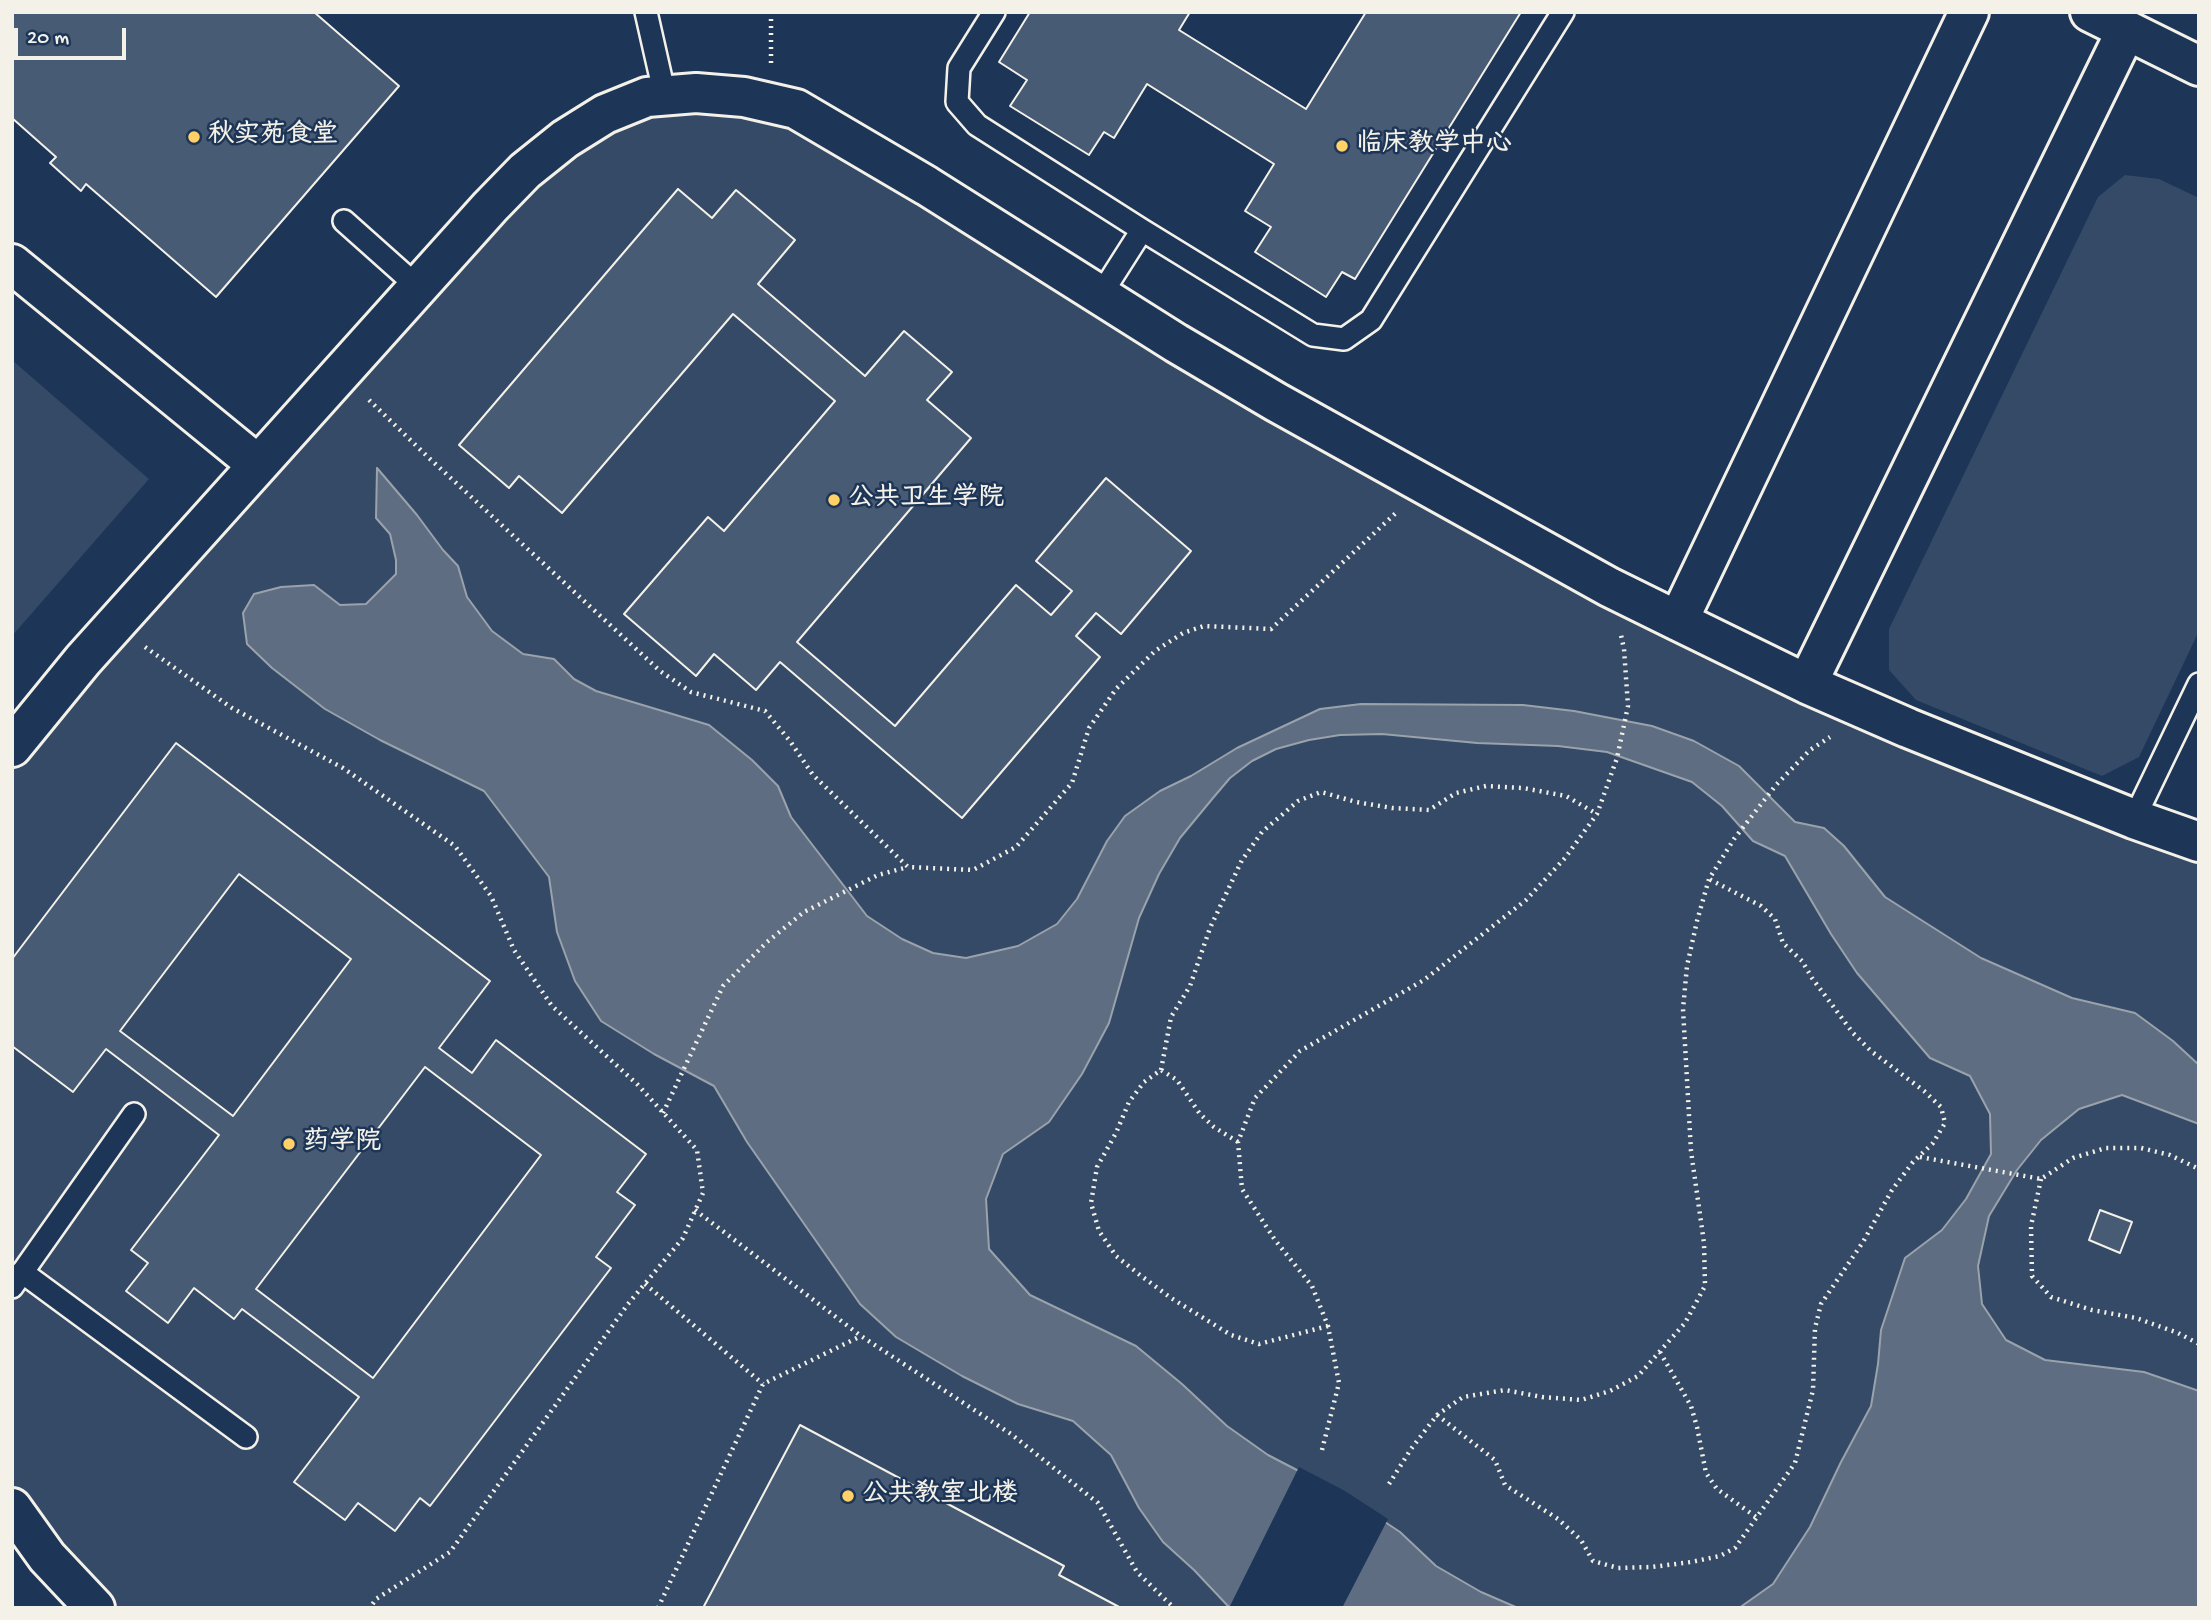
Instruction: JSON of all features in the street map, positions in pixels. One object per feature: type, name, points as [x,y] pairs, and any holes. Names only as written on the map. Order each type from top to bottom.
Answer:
[{"type":"street","points":[[1678,621],[1969,12]]},
{"type":"street","points":[[2090,12],[2199,66]]},
{"type":"street","points":[[1807,684],[2126,31]]},
{"type":"street","points":[[12,747],[114,625],[524,171],[565,139],[605,114],[647,97],[696,93],[744,97],[796,109],[927,186],[1187,350],[1609,587],[1868,711],[2134,819],[2199,842]]},
{"type":"street","points":[[12,264],[258,465]]},
{"type":"street","points":[[12,1508],[47,1557],[95,1608]]},
{"type":"lane","points":[[646,12],[665,96]]},
{"type":"lane","points":[[994,12],[959,68],[957,102],[977,125],[1313,335],[1343,339],[1371,320],[1563,12]]},
{"type":"lane","points":[[344,222],[418,287]]},
{"type":"lane","points":[[1100,296],[1142,230]]},
{"type":"lane","points":[[2134,819],[2199,684]]},
{"type":"lane","points":[[134,1114],[17,1280],[246,1437]]},
{"type":"path","points":[[771,12],[771,103]]},
{"type":"path","points":[[341,373],[660,671],[691,692],[765,711],[813,775],[908,866]]},
{"type":"path","points":[[663,1113],[723,986],[767,942],[804,912],[878,875],[908,866],[973,870],[1016,846],[1072,783],[1090,728],[1116,689],[1155,651],[1183,633],[1204,626],[1271,629],[1425,486]]},
{"type":"path","points":[[1322,1450],[1339,1383],[1328,1326],[1312,1286],[1275,1240],[1242,1189],[1238,1142],[1255,1098],[1300,1051],[1424,979],[1479,938],[1525,900],[1565,858],[1597,814],[1617,758],[1628,706],[1624,649],[1609,587]]},
{"type":"path","points":[[114,625],[232,708],[344,768],[455,846],[491,896],[514,950],[552,1006],[638,1085],[697,1150],[703,1193],[684,1238],[628,1304],[450,1552],[376,1599],[370,1608]]},
{"type":"path","points":[[1389,1484],[1411,1449],[1437,1416],[1463,1397],[1504,1390],[1581,1401],[1611,1391],[1638,1376],[1685,1323],[1705,1286],[1704,1243],[1691,1151],[1683,1009],[1689,955],[1709,879],[1734,839],[1776,785],[1810,750],[1868,711]]},
{"type":"path","points":[[1328,1326],[1259,1344],[1231,1335],[1182,1305],[1116,1256],[1099,1231],[1091,1203],[1097,1167],[1129,1102],[1144,1083],[1161,1070],[1171,1017],[1190,986],[1210,928],[1242,860],[1262,832],[1298,801],[1321,792],[1368,804],[1429,810],[1456,793],[1486,786],[1523,788],[1566,796],[1597,814]]},
{"type":"path","points":[[1437,1416],[1495,1460],[1505,1485],[1558,1519],[1581,1540],[1593,1561],[1618,1568],[1652,1567],[1720,1556],[1735,1548],[1795,1463],[1813,1390],[1815,1328],[1821,1304],[1863,1242],[1892,1189],[1933,1143],[1945,1124],[1941,1107],[1871,1051],[1853,1033],[1802,961],[1783,943],[1775,919],[1761,906],[1709,879]]},
{"type":"path","points":[[1161,1070],[1177,1080],[1200,1114],[1214,1127],[1238,1142]]},
{"type":"path","points":[[1919,1157],[2040,1179],[2073,1158],[2106,1147],[2141,1148],[2171,1155],[2198,1167]]},
{"type":"path","points":[[2040,1179],[2031,1226],[2032,1276],[2051,1297],[2092,1310],[2136,1318],[2178,1333],[2199,1344]]},
{"type":"path","points":[[695,1210],[861,1336],[1011,1434],[1098,1503],[1137,1572],[1174,1608]]},
{"type":"path","points":[[645,1284],[762,1384]]},
{"type":"path","points":[[658,1608],[762,1384],[861,1336]]},
{"type":"path","points":[[1660,1352],[1691,1406],[1706,1473],[1717,1489],[1756,1517]]},
{"type":"shaded area","points":[[744,97],[1609,587],[2199,842],[2199,1608],[95,1608],[12,1508],[12,747],[49,700],[605,114]]},
{"type":"shaded area","points":[[2125,175],[2159,179],[2199,198],[2199,631],[2139,757],[2102,776],[1916,700],[1889,670],[1889,629],[2098,197]]},
{"type":"shaded area","points":[[12,360],[149,479],[12,636]]},
{"type":"shaded area","points":[[377,468],[458,566],[467,597],[492,631],[523,654],[554,659],[574,679],[596,691],[709,725],[752,760],[778,786],[791,817],[867,916],[902,939],[933,953],[966,958],[1018,946],[1057,924],[1077,899],[1107,841],[1125,816],[1160,791],[1237,748],[1320,709],[1361,704],[1523,705],[1574,711],[1652,726],[1694,741],[1739,766],[1795,822],[1824,828],[1844,846],[1885,897],[1981,958],[2072,998],[2135,1013],[2173,1041],[2199,1065],[2199,1124],[2122,1095],[2079,1109],[2041,1140],[2017,1170],[1989,1216],[1978,1266],[1982,1304],[2006,1340],[2045,1360],[2144,1372],[2199,1391],[2199,1608],[1739,1608],[1773,1584],[1810,1527],[1871,1406],[1881,1330],[1905,1258],[1942,1230],[1966,1199],[1991,1154],[1990,1114],[1970,1076],[1930,1058],[1857,973],[1785,856],[1753,841],[1722,806],[1692,782],[1607,752],[1382,734],[1340,735],[1276,749],[1252,761],[1230,778],[1180,838],[1159,874],[1139,918],[1109,1023],[1082,1074],[1049,1122],[1003,1154],[986,1199],[989,1249],[1030,1295],[1136,1346],[1227,1426],[1268,1455],[1343,1494],[1400,1532],[1436,1566],[1481,1592],[1518,1608],[1231,1608],[1163,1542],[1139,1508],[1111,1455],[1073,1421],[1018,1404],[962,1376],[896,1337],[860,1304],[747,1142],[714,1086],[654,1054],[601,1021],[575,981],[557,932],[549,877],[484,791],[380,740],[325,709],[272,668],[247,644],[243,613],[254,594],[281,587],[314,585],[340,605],[366,604],[396,574],[390,534],[376,518]]},
{"type":"pier","points":[[1299,1467],[1345,1491],[1388,1519],[1342,1608],[1229,1608]]},
{"type":"building","name":"秋实苑食堂","points":[[12,12],[314,12],[399,86],[216,297],[86,184],[81,191],[50,163],[56,157],[12,118]]},
{"type":"building","name":"临床教学中心","points":[[1030,12],[1190,12],[1179,30],[1306,109],[1366,12],[1521,12],[1355,279],[1342,272],[1326,297],[1255,252],[1271,227],[1245,211],[1274,164],[1147,84],[1114,138],[1104,132],[1089,155],[1010,106],[1027,80],[999,62]]},
{"type":"building","name":"公共卫生学院","points":[[678,189],[712,218],[736,190],[795,240],[758,284],[865,376],[904,331],[952,372],[927,400],[971,438],[797,642],[895,726],[1016,585],[1051,615],[1072,591],[1036,561],[1106,478],[1191,551],[1121,634],[1096,613],[1076,636],[1100,657],[962,818],[780,662],[756,690],[714,654],[696,676],[624,614],[708,517],[724,531],[835,401],[733,314],[562,513],[519,476],[509,488],[459,445]]},
{"type":"building","name":"药学院","points":[[176,743],[490,981],[439,1048],[472,1073],[496,1040],[646,1154],[617,1192],[635,1205],[596,1257],[611,1268],[430,1506],[420,1498],[395,1531],[358,1503],[345,1520],[294,1482],[359,1397],[242,1309],[234,1319],[194,1288],[168,1323],[126,1291],[148,1263],[131,1250],[219,1135],[106,1049],[73,1092],[12,1046],[12,959]],"holes":[[[239,874],[351,959],[233,1116],[120,1031]],[[425,1067],[541,1155],[373,1378],[256,1289]]]},
{"type":"building","points":[[2100,1210],[2132,1222],[2120,1253],[2089,1240]]},
{"type":"building","name":"公共教室北楼","points":[[800,1425],[1064,1566],[1059,1575],[1121,1608],[703,1608]]},
{"type":"place","name":"秋实苑食堂","points":[[194,137]]},
{"type":"place","name":"临床教学中心","points":[[1342,146]]},
{"type":"place","name":"公共卫生学院","points":[[834,500]]},
{"type":"place","name":"药学院","points":[[289,1144]]},
{"type":"place","name":"公共教室北楼","points":[[848,1496]]}]
